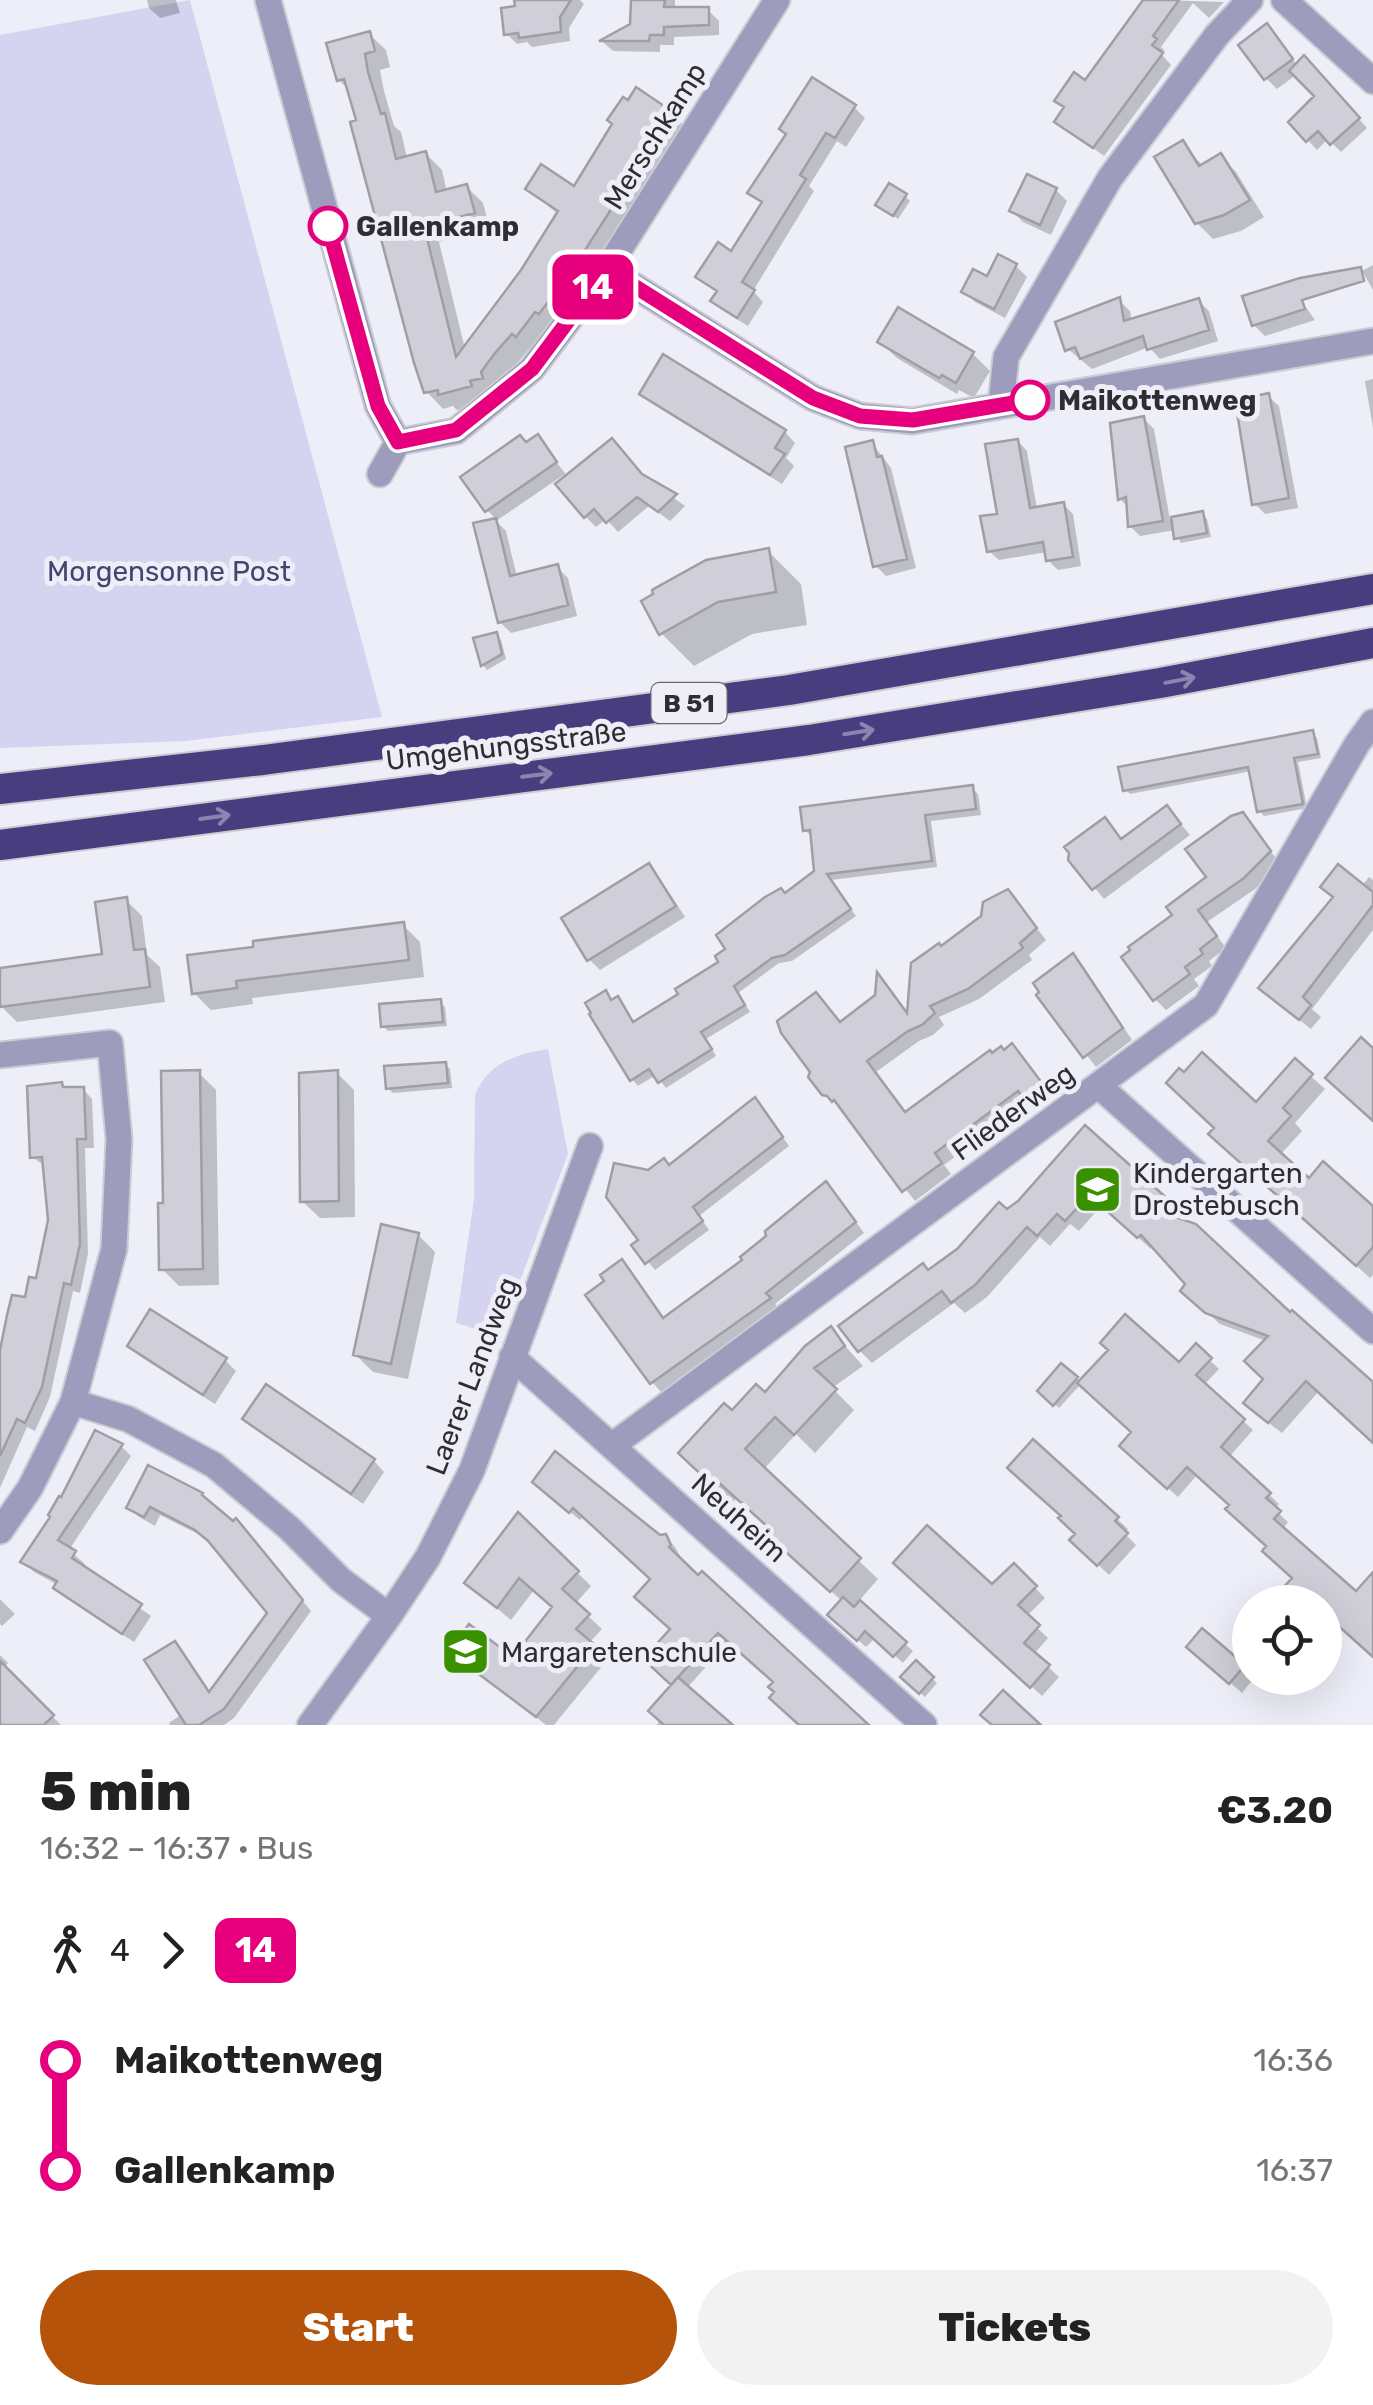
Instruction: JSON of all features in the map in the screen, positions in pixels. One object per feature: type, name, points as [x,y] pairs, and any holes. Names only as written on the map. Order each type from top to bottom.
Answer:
[{"type":"highway","name":"Umgehungsstraße","points":[[0,789],[263,760],[789,690],[1373,589]]},
{"type":"highway","name":"Umgehungsstraße","points":[[0,846],[810,740],[1160,683],[1373,643]]},
{"type":"street","points":[[268,0],[378,406],[398,442],[380,474]]},
{"type":"street","name":"Merschkamp","points":[[398,442],[456,430],[532,369],[607,269],[777,0]]},
{"type":"street","points":[[1002,404],[1006,357],[1093,207],[1168,97],[1250,0]]},
{"type":"street","points":[[1284,0],[1373,81]]},
{"type":"street","points":[[607,269],[813,398],[860,416],[913,420],[1373,341]]},
{"type":"street","name":"Fliederweg","points":[[613,1446],[1206,1004],[1349,737],[1373,722]]},
{"type":"street","points":[[0,1055],[110,1044],[118,1139],[114,1248],[74,1402],[30,1488],[0,1530]]},
{"type":"street","points":[[1099,1086],[1373,1331]]},
{"type":"street","name":"Laerer Landweg","points":[[310,1725],[428,1557],[472,1470],[590,1146]]},
{"type":"street","name":"Neuheim","points":[[512,1357],[924,1725]]},
{"type":"street","points":[[74,1402],[128,1419],[214,1465],[289,1528],[341,1580],[389,1616]]},
{"type":"green space","name":"Morgensonne Post","points":[[190,0],[382,717],[186,741],[0,748],[0,35]]},
{"type":"green space","points":[[548,1049],[568,1154],[499,1336],[456,1323],[474,1199],[475,1095],[487,1075],[504,1062]]},
{"type":"building","points":[[514,0],[571,0],[560,17],[561,32],[519,38],[518,33],[504,35],[501,8],[515,6]]},
{"type":"building","points":[[631,0],[665,0],[664,7],[709,7],[709,25],[664,27],[664,35],[650,35],[649,41],[599,41],[630,24]]},
{"type":"building","points":[[1143,0],[1179,0],[1153,36],[1157,39],[1152,45],[1163,53],[1093,148],[1054,122],[1064,107],[1054,101],[1074,72],[1085,80]]},
{"type":"building","points":[[1267,23],[1293,59],[1264,80],[1238,45]]},
{"type":"building","points":[[370,31],[375,51],[365,54],[368,72],[381,114],[385,113],[396,159],[426,151],[436,192],[467,184],[475,213],[424,226],[456,357],[521,270],[558,211],[525,189],[541,164],[574,186],[612,124],[607,120],[623,97],[628,100],[636,87],[673,112],[573,269],[539,314],[535,312],[516,337],[512,334],[495,353],[481,372],[483,378],[470,381],[472,386],[438,395],[438,390],[424,393],[414,363],[350,122],[356,120],[344,79],[337,81],[326,43]]},
{"type":"building","points":[[1304,55],[1360,118],[1330,145],[1318,131],[1306,142],[1288,122],[1314,96],[1289,71]]},
{"type":"building","points":[[812,77],[856,105],[835,138],[826,133],[800,175],[806,179],[742,282],[755,290],[737,318],[710,301],[717,291],[695,277],[718,242],[731,251],[762,202],[747,193],[786,134],[779,129]]},
{"type":"building","points":[[1183,140],[1199,166],[1221,153],[1250,200],[1224,215],[1195,224],[1154,157]]},
{"type":"building","points":[[1027,174],[1057,188],[1040,225],[1009,211]]},
{"type":"building","points":[[889,183],[907,194],[893,216],[875,205]]},
{"type":"building","points":[[998,254],[1017,264],[994,309],[961,292],[973,269],[987,276]]},
{"type":"building","points":[[1361,267],[1364,281],[1302,300],[1305,309],[1252,326],[1242,296],[1300,278]]},
{"type":"building","points":[[1120,297],[1124,321],[1199,298],[1209,330],[1147,350],[1143,336],[1080,359],[1075,347],[1065,351],[1055,322]]},
{"type":"building","points":[[898,307],[974,352],[956,383],[942,375],[939,378],[877,342]]},
{"type":"building","points":[[663,354],[786,430],[775,448],[785,454],[770,475],[639,394]]},
{"type":"building","points":[[1269,393],[1289,498],[1252,505],[1235,400]]},
{"type":"building","points":[[1144,416],[1163,521],[1128,527],[1126,497],[1118,500],[1110,423]]},
{"type":"building","points":[[538,434],[557,462],[485,512],[460,477],[520,435],[526,442]]},
{"type":"building","points":[[612,438],[642,474],[677,494],[658,512],[637,497],[606,523],[594,509],[584,518],[555,484]]},
{"type":"building","points":[[1018,439],[1030,508],[1064,502],[1073,557],[1046,561],[1043,542],[987,552],[980,516],[997,514],[985,444]]},
{"type":"building","points":[[873,440],[877,457],[882,456],[907,559],[873,567],[845,447]]},
{"type":"building","points":[[1203,511],[1207,533],[1174,539],[1171,517]]},
{"type":"building","points":[[496,518],[510,576],[558,564],[568,605],[498,623],[473,523]]},
{"type":"building","points":[[769,548],[776,592],[718,602],[659,635],[641,601],[653,594],[652,590],[706,560]]},
{"type":"building","points":[[497,632],[502,654],[481,666],[473,638]]},
{"type":"building","points":[[1313,730],[1318,754],[1294,758],[1303,804],[1257,812],[1248,767],[1123,791],[1118,767]]},
{"type":"building","points":[[973,785],[976,809],[925,815],[932,861],[827,874],[851,909],[734,986],[745,1005],[701,1032],[712,1049],[658,1083],[649,1069],[630,1081],[585,1003],[606,990],[611,1000],[618,996],[633,1022],[678,994],[675,989],[718,962],[715,956],[725,949],[716,935],[765,897],[781,888],[785,893],[814,871],[810,830],[803,831],[800,807]]},
{"type":"building","points":[[1167,805],[1181,824],[1092,890],[1068,860],[1069,853],[1064,847],[1105,817],[1121,839]]},
{"type":"building","points":[[1243,812],[1271,851],[1244,878],[1198,910],[1217,936],[1200,949],[1203,954],[1185,967],[1190,974],[1153,1001],[1121,957],[1130,950],[1128,947],[1172,915],[1166,907],[1206,877],[1185,849],[1231,816]]},
{"type":"building","points":[[649,863],[676,906],[587,961],[561,918]]},
{"type":"building","points":[[1338,864],[1373,892],[1373,905],[1303,997],[1311,1005],[1299,1020],[1258,988],[1333,897],[1320,887]]},
{"type":"building","points":[[1008,889],[1037,928],[1020,943],[1023,948],[968,989],[930,1006],[935,1013],[922,1025],[867,1061],[905,1112],[990,1050],[992,1053],[1001,1046],[1004,1050],[1012,1043],[1042,1083],[1023,1097],[1018,1091],[935,1153],[942,1163],[902,1192],[834,1100],[822,1095],[808,1077],[810,1072],[781,1033],[777,1021],[816,992],[840,1022],[875,995],[877,972],[907,1013],[911,963],[981,916],[983,902]]},
{"type":"building","points":[[127,897],[134,950],[145,949],[150,987],[0,1007],[0,968],[102,954],[95,902]]},
{"type":"building","points":[[404,922],[409,960],[236,981],[237,988],[192,994],[187,955],[253,947],[253,941]]},
{"type":"building","points":[[1073,953],[1123,1028],[1083,1058],[1036,995],[1039,992],[1033,983]]},
{"type":"building","points":[[441,999],[443,1022],[381,1027],[379,1004]]},
{"type":"building","points":[[1361,1037],[1373,1048],[1373,1121],[1325,1078]]},
{"type":"building","points":[[1202,1052],[1256,1102],[1295,1058],[1313,1074],[1283,1108],[1291,1116],[1268,1141],[1309,1178],[1323,1161],[1373,1206],[1373,1247],[1356,1266],[1208,1134],[1214,1128],[1166,1083],[1179,1068],[1184,1072]]},
{"type":"building","points":[[446,1062],[448,1083],[386,1089],[384,1066]]},
{"type":"building","points":[[200,1070],[203,1269],[159,1270],[158,1203],[163,1203],[161,1071]]},
{"type":"building","points":[[338,1070],[339,1201],[300,1202],[299,1073]]},
{"type":"building","points":[[62,1082],[63,1087],[84,1087],[86,1139],[77,1139],[80,1244],[71,1285],[64,1283],[42,1387],[25,1423],[17,1419],[0,1456],[0,1350],[7,1315],[12,1295],[25,1297],[29,1277],[36,1278],[48,1220],[42,1157],[30,1158],[27,1086]]},
{"type":"building","points":[[755,1097],[783,1137],[693,1207],[703,1221],[645,1264],[631,1245],[638,1240],[606,1197],[614,1163],[648,1170],[664,1158],[669,1165]]},
{"type":"building","points":[[1085,1125],[1170,1201],[1161,1212],[1196,1224],[1290,1312],[1373,1382],[1373,1443],[1306,1381],[1268,1423],[1243,1403],[1263,1379],[1244,1361],[1268,1336],[1205,1313],[1180,1291],[1185,1284],[1141,1235],[1137,1238],[1089,1195],[1065,1221],[1057,1214],[1037,1236],[1027,1227],[975,1285],[951,1303],[942,1291],[858,1352],[838,1326],[923,1263],[928,1270],[957,1249],[999,1202],[1007,1209],[1018,1201]]},
{"type":"building","points":[[826,1181],[856,1222],[766,1293],[771,1298],[650,1384],[585,1295],[604,1281],[600,1275],[622,1259],[663,1318],[742,1260],[740,1257],[766,1236],[765,1231]]},
{"type":"building","points":[[381,1224],[419,1233],[391,1364],[353,1355]]},
{"type":"building","points":[[150,1309],[227,1358],[203,1395],[127,1346]]},
{"type":"building","points":[[1125,1314],[1179,1362],[1196,1343],[1212,1358],[1196,1375],[1245,1419],[1221,1447],[1271,1493],[1266,1498],[1281,1511],[1274,1519],[1356,1591],[1373,1572],[1373,1657],[1342,1629],[1342,1585],[1286,1585],[1292,1578],[1262,1551],[1266,1546],[1187,1467],[1167,1489],[1119,1446],[1131,1432],[1077,1383],[1108,1350],[1100,1343]]},
{"type":"building","points":[[831,1326],[845,1346],[814,1368],[837,1389],[794,1435],[775,1417],[745,1449],[861,1558],[830,1592],[766,1534],[770,1529],[716,1480],[712,1485],[678,1453],[724,1403],[732,1410],[756,1384],[765,1392],[805,1346]]},
{"type":"building","points":[[1061,1363],[1078,1377],[1053,1406],[1037,1391]]},
{"type":"building","points":[[266,1384],[375,1459],[351,1494],[242,1419]]},
{"type":"building","points":[[95,1430],[123,1444],[58,1540],[76,1551],[72,1558],[142,1604],[122,1634],[53,1588],[57,1581],[20,1562],[50,1517]]},
{"type":"building","points":[[1033,1439],[1119,1517],[1115,1521],[1128,1533],[1097,1566],[1069,1540],[1075,1534],[1058,1518],[1061,1516],[1007,1468]]},
{"type":"building","points":[[555,1451],[660,1535],[666,1534],[669,1547],[698,1575],[702,1571],[869,1725],[799,1725],[769,1698],[774,1692],[768,1687],[773,1682],[718,1633],[671,1685],[643,1659],[670,1629],[634,1597],[650,1579],[573,1508],[569,1513],[532,1482]]},
{"type":"building","points":[[148,1465],[203,1493],[233,1521],[236,1518],[303,1600],[224,1709],[199,1725],[186,1725],[144,1660],[175,1641],[209,1692],[267,1613],[195,1530],[150,1507],[144,1517],[126,1508]]},
{"type":"building","points":[[518,1512],[579,1571],[562,1589],[590,1614],[576,1629],[595,1645],[536,1717],[448,1651],[469,1624],[513,1657],[552,1607],[519,1578],[497,1608],[464,1583]]},
{"type":"building","points":[[927,1525],[992,1584],[1014,1563],[1037,1586],[1018,1605],[1040,1625],[1024,1643],[1050,1665],[1030,1688],[893,1563]]},
{"type":"building","points":[[843,1597],[854,1607],[860,1600],[907,1642],[893,1657],[865,1631],[857,1641],[827,1615]]},
{"type":"building","points":[[1202,1628],[1232,1654],[1232,1680],[1229,1684],[1186,1647]]},
{"type":"building","points":[[916,1660],[934,1677],[919,1694],[900,1677]]},
{"type":"building","points":[[0,1661],[54,1715],[44,1725],[0,1725]]},
{"type":"building","points":[[678,1677],[733,1725],[664,1725],[648,1711]]},
{"type":"building","points":[[1003,1690],[1041,1725],[992,1725],[980,1715]]},
{"type":"bus line","name":"14","points":[[328,226],[378,406],[398,442],[456,430],[532,369],[607,269],[813,398],[860,416],[913,420],[1030,400]]},
{"type":"place","name":"Gallenkamp","points":[[328,226]]},
{"type":"place","name":"Maikottenweg","points":[[1030,400]]},
{"type":"place","name":"Kindergarten Drostebusch","points":[[1098,1189]]},
{"type":"place","name":"Margaretenschule","points":[[466,1652]]}]
